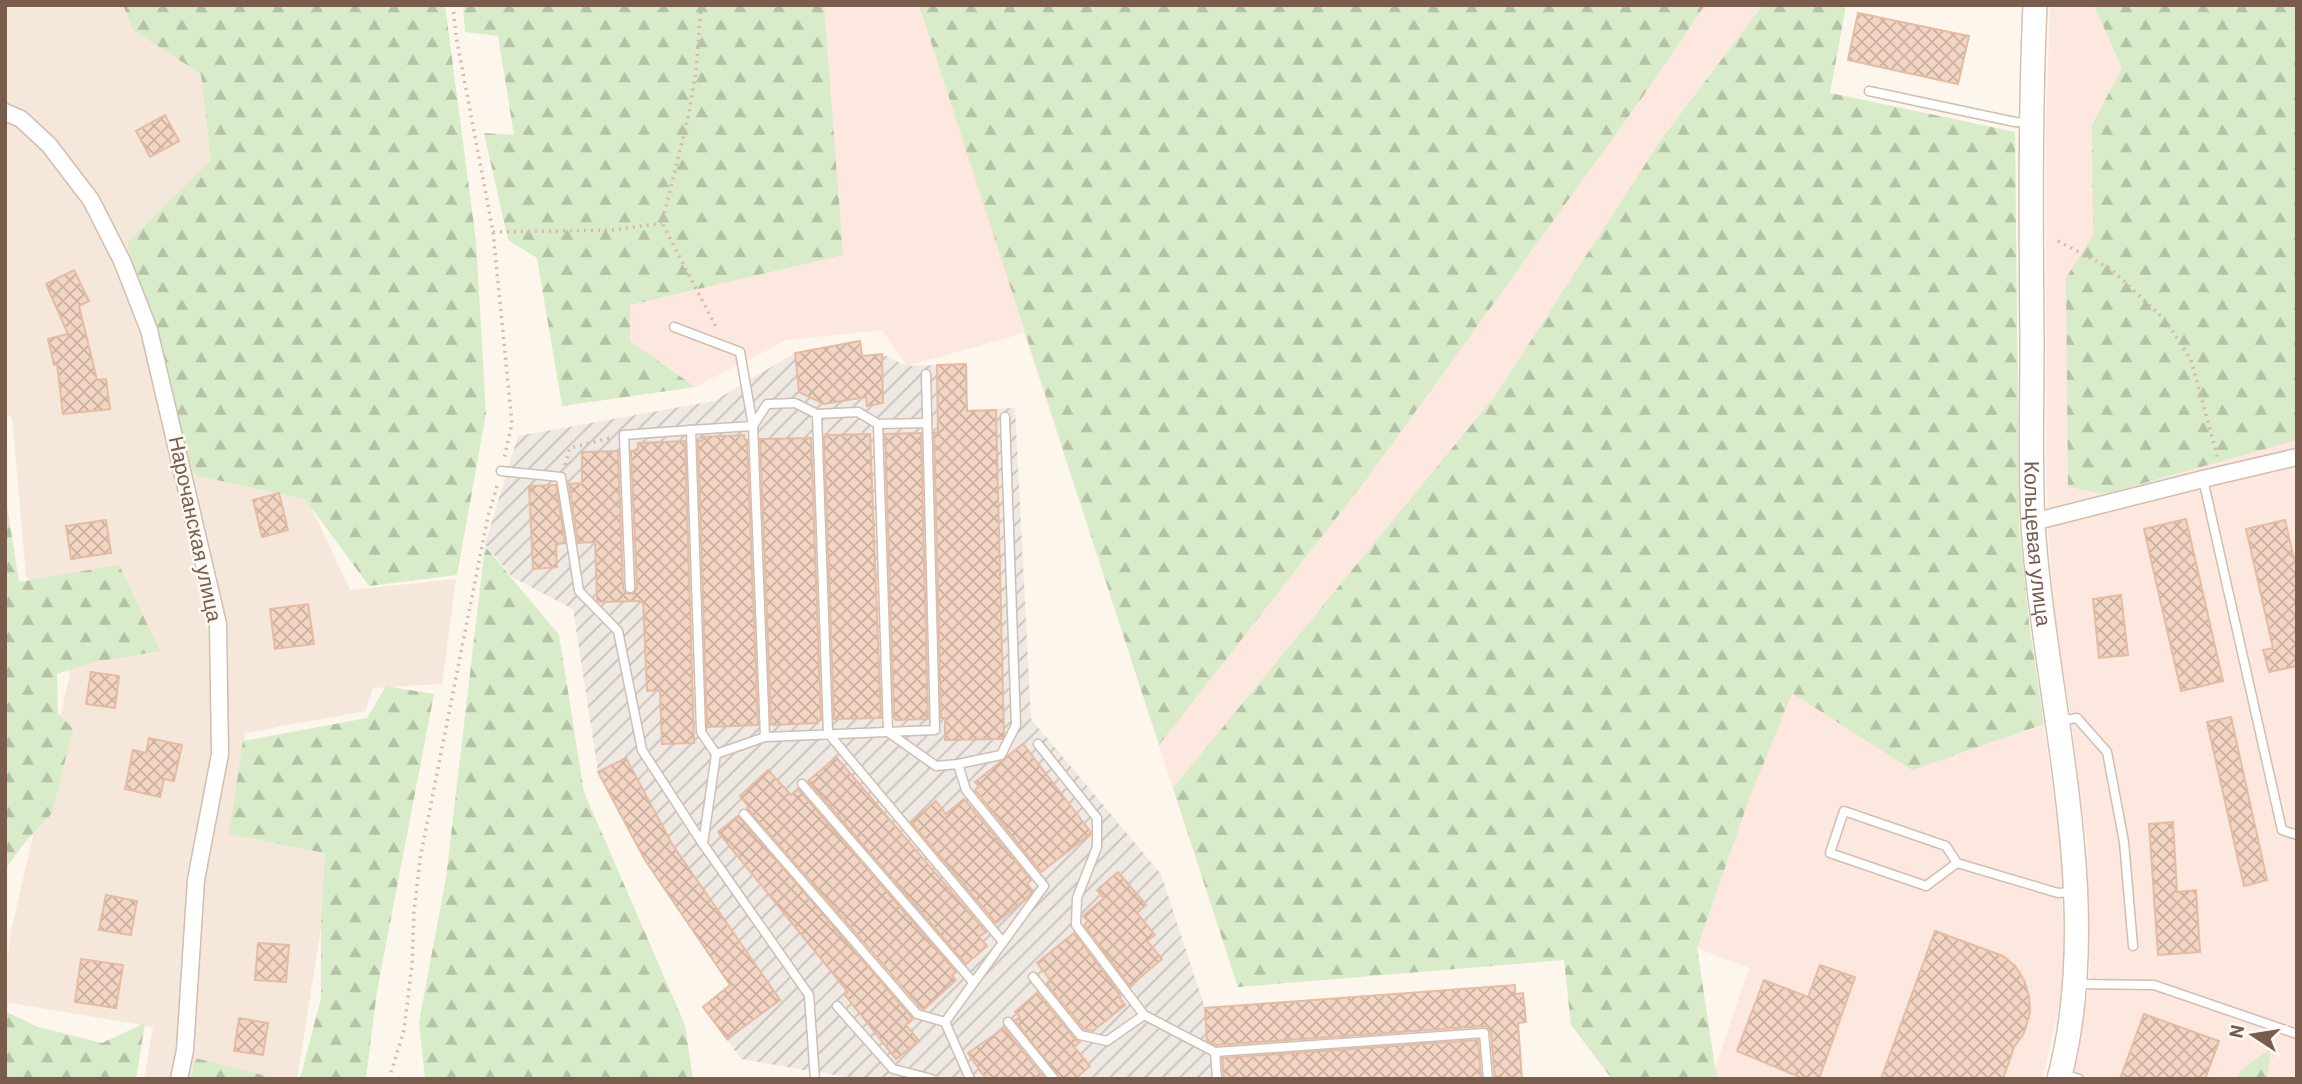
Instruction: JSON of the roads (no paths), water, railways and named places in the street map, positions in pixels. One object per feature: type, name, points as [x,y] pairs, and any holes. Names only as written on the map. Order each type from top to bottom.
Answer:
[{"type":"street","name":"Кольцевая улица","points":[[2035,5],[2031,123],[2033,523],[2042,622],[2058,722],[2073,850],[2077,984],[2066,1077]]},
{"type":"street","name":"Нарочанская улица","points":[[5,112],[21,119],[48,145],[91,200],[122,261],[149,330],[218,624],[220,754],[196,880],[185,1049],[179,1079]]},
{"type":"street","points":[[2033,523],[2297,457]]},
{"type":"lane","points":[[1869,91],[2015,122],[2031,123]]},
{"type":"lane","points":[[674,327],[740,352],[753,426],[765,737]]},
{"type":"lane","points":[[716,754],[765,737],[935,730],[926,374]]},
{"type":"lane","points":[[753,426],[767,404],[795,403],[817,414],[858,412],[878,424],[927,423]]},
{"type":"lane","points":[[817,414],[828,733],[1003,942]]},
{"type":"lane","points":[[888,732],[936,766],[1001,755],[1016,725],[1005,417]]},
{"type":"lane","points":[[878,424],[888,732]]},
{"type":"lane","points":[[630,588],[624,435],[753,426]]},
{"type":"lane","points":[[691,430],[701,732],[716,754],[703,844]]},
{"type":"lane","points":[[501,471],[561,477],[579,591],[618,631],[642,750],[703,844],[809,995],[815,1079]]},
{"type":"lane","points":[[2203,479],[2282,830],[2297,835]]},
{"type":"lane","points":[[2058,722],[2077,718],[2107,752],[2124,842],[2133,946]]},
{"type":"lane","points":[[1038,744],[1097,818],[1097,847],[1077,898],[1076,925],[1144,1015],[1215,1052],[1484,1033],[1488,1079]]},
{"type":"lane","points":[[945,1022],[1044,886],[966,790],[958,764]]},
{"type":"lane","points":[[802,784],[973,982]]},
{"type":"lane","points":[[1957,863],[1926,886],[1830,853],[1844,811],[1946,846],[1957,863],[2058,893],[2075,892]]},
{"type":"lane","points":[[744,814],[917,1014],[945,1022]]},
{"type":"lane","points":[[1033,977],[1080,1035],[1107,1041],[1144,1015]]},
{"type":"lane","points":[[2077,984],[2154,985],[2297,1034]]},
{"type":"lane","points":[[837,1006],[893,1069],[932,1079]]},
{"type":"lane","points":[[945,1022],[970,1079]]},
{"type":"lane","points":[[1008,1022],[1054,1079]]},
{"type":"lane","points":[[1215,1052],[1217,1079]]}]
